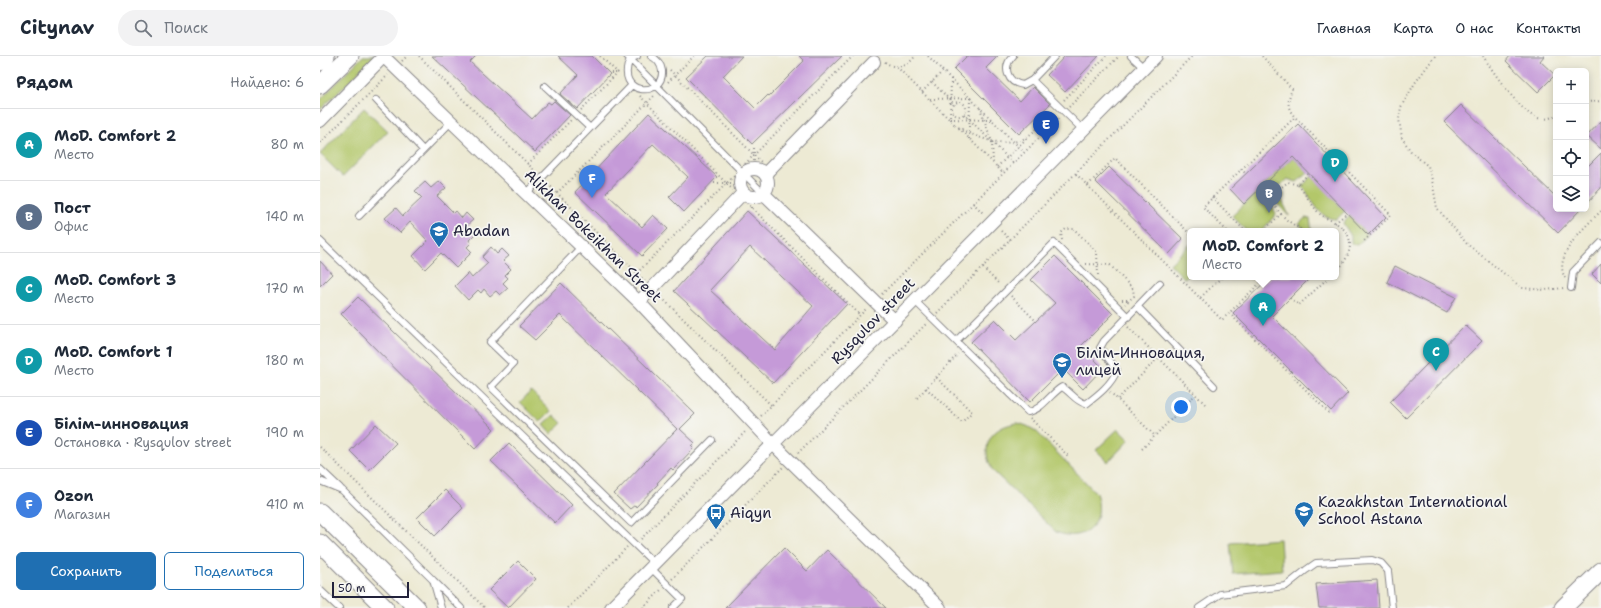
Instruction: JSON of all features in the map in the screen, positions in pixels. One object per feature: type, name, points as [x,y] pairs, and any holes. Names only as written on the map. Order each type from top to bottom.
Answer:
[{"type":"main road","points":[[324,74],[326,56]]},
{"type":"main road","points":[[324,74],[341,56]]},
{"type":"main road","points":[[324,74],[350,56]]},
{"type":"main road","points":[[320,512],[417,608]]},
{"type":"main road","points":[[320,543],[334,562],[384,607]]},
{"type":"main road","points":[[1563,608],[1601,570]]},
{"type":"street","points":[[320,121],[383,56]]},
{"type":"street","name":"Alikhan Bokeikhan Street","points":[[383,56],[639,302],[774,445],[940,608]]},
{"type":"street","name":"Rysqulov street","points":[[611,608],[774,445],[1156,56]]},
{"type":"street","points":[[639,302],[749,183],[879,61]]},
{"type":"street","points":[[749,183],[895,321]]},
{"type":"lane","points":[[629,58],[637,56]]},
{"type":"lane","points":[[1013,56],[1006,68],[1009,78],[1018,84],[1028,83],[1032,80],[1055,56]]},
{"type":"lane","points":[[1131,56],[1144,68]]},
{"type":"lane","points":[[629,58],[626,72],[628,81],[641,90],[652,88],[656,85],[661,75],[660,64],[656,57]]},
{"type":"lane","points":[[629,58],[749,183]]},
{"type":"lane","points":[[1032,80],[1083,130]]},
{"type":"lane","points":[[526,194],[632,85]]},
{"type":"lane","points":[[545,86],[590,128]]},
{"type":"lane","points":[[376,100],[423,150]]},
{"type":"lane","points":[[359,216],[452,121]]},
{"type":"lane","points":[[320,241],[633,543],[667,584],[682,599],[673,608]]},
{"type":"lane","points":[[956,341],[1054,243],[1128,316]]},
{"type":"lane","points":[[1571,288],[1573,272],[1601,243]]},
{"type":"lane","points":[[581,247],[490,342],[513,364],[491,387],[632,523],[712,440]]},
{"type":"lane","points":[[915,301],[1028,412],[1035,411],[1055,391],[1062,387],[1079,402],[1086,404],[1105,387],[1114,378],[1117,370],[1100,348],[1104,341],[1160,284]]},
{"type":"lane","points":[[1138,307],[1214,386]]},
{"type":"lane","points":[[320,469],[461,608]]},
{"type":"lane","points":[[320,481],[342,490]]},
{"type":"lane","points":[[1199,608],[1220,594],[1286,586],[1316,563],[1372,560],[1381,563],[1388,571],[1392,608]]},
{"type":"lane","points":[[433,580],[441,608]]},
{"type":"lane","points":[[320,590],[339,608]]},
{"type":"path","points":[[419,56],[537,173]]},
{"type":"path","points":[[600,56],[622,77]]},
{"type":"path","points":[[667,83],[694,56]]},
{"type":"path","points":[[749,183],[754,155],[854,56]]},
{"type":"path","points":[[879,61],[897,66],[906,65],[915,56]]},
{"type":"path","points":[[928,56],[1024,152]]},
{"type":"path","points":[[997,167],[1106,56]]},
{"type":"path","points":[[568,608],[627,547],[643,537],[770,405],[1065,112],[1119,56]]},
{"type":"path","points":[[643,608],[1192,56]]},
{"type":"path","points":[[1262,56],[1292,89],[1287,103],[1290,112],[1391,215],[1362,242]]},
{"type":"path","points":[[1435,56],[1401,107],[1399,119],[1402,138],[1412,153],[1428,166],[1437,208],[1467,244],[1522,288],[1545,290],[1571,288],[1563,275],[1563,259],[1576,236],[1601,211]]},
{"type":"path","points":[[1483,56],[1520,106],[1537,118],[1550,118],[1553,116]]},
{"type":"path","points":[[666,66],[754,155]]},
{"type":"path","points":[[897,66],[1003,173]]},
{"type":"path","points":[[922,92],[943,71]]},
{"type":"path","points":[[320,143],[388,74]]},
{"type":"path","points":[[951,79],[950,118],[992,120]]},
{"type":"path","points":[[932,82],[955,105]]},
{"type":"path","points":[[637,93],[726,183],[749,183]]},
{"type":"path","points":[[557,193],[656,94]]},
{"type":"path","points":[[929,99],[950,100],[970,98]]},
{"type":"path","points":[[969,139],[970,98]]},
{"type":"path","points":[[1589,102],[1601,101]]},
{"type":"path","points":[[955,105],[958,103],[964,105],[966,111],[964,114]]},
{"type":"path","points":[[955,105],[953,109],[954,113],[958,116],[964,114]]},
{"type":"path","points":[[980,108],[992,142],[993,163]]},
{"type":"path","points":[[964,114],[1013,163]]},
{"type":"path","points":[[1224,228],[1203,207],[1295,117]]},
{"type":"path","points":[[955,125],[969,134],[992,142],[1013,141],[1028,137]]},
{"type":"path","points":[[749,183],[754,155],[754,145]]},
{"type":"path","points":[[749,183],[754,155]]},
{"type":"path","points":[[1088,186],[1115,158],[1187,231]]},
{"type":"path","points":[[1241,169],[1246,174]]},
{"type":"path","points":[[1298,185],[1309,173]]},
{"type":"path","points":[[1076,174],[1222,320],[1265,280]]},
{"type":"path","points":[[1273,204],[1272,200],[1282,186],[1288,182],[1298,185],[1316,210],[1335,223],[1347,234],[1350,250],[1346,261],[1339,269]]},
{"type":"path","points":[[714,183],[749,183],[860,315]]},
{"type":"path","points":[[637,273],[726,183],[749,183]]},
{"type":"path","points":[[548,184],[646,282]]},
{"type":"path","points":[[1362,192],[1365,188]]},
{"type":"path","points":[[1260,189],[1281,214],[1299,228]]},
{"type":"path","points":[[1212,198],[1242,228]]},
{"type":"path","points":[[973,203],[983,213]]},
{"type":"path","points":[[1335,223],[1347,213]]},
{"type":"path","points":[[1266,228],[1281,214]]},
{"type":"path","points":[[1062,241],[1061,233],[1066,229],[1074,229],[1097,252],[1098,276],[1103,281]]},
{"type":"path","points":[[1001,230],[1010,240]]},
{"type":"path","points":[[1081,259],[1086,264],[1110,265],[1133,288],[1134,296],[1120,308]]},
{"type":"path","points":[[1200,298],[1219,280]]},
{"type":"path","points":[[1290,298],[1299,305],[1326,280]]},
{"type":"path","points":[[657,293],[770,405]]},
{"type":"path","points":[[1117,295],[1121,300],[1130,300]]},
{"type":"path","points":[[1229,313],[1307,389],[1329,413]]},
{"type":"path","points":[[1123,322],[1207,406]]},
{"type":"path","points":[[917,398],[963,348]]},
{"type":"path","points":[[1118,399],[1158,358]]},
{"type":"path","points":[[926,388],[962,422],[972,412],[936,377]]},
{"type":"path","points":[[1105,387],[1155,436]]},
{"type":"path","points":[[1142,449],[1195,395]]},
{"type":"path","points":[[1028,412],[1028,416],[1069,457]]},
{"type":"path","points":[[320,447],[485,608]]},
{"type":"green space","points":[[363,56],[376,56],[320,110],[320,100]]},
{"type":"green space","points":[[364,108],[388,131],[343,177],[320,154]]},
{"type":"green space","points":[[1293,157],[1308,172],[1297,182],[1287,179],[1272,193],[1266,192],[1261,188]]},
{"type":"green space","points":[[1312,176],[1345,211],[1337,219],[1325,216],[1320,212],[1302,186]]},
{"type":"green space","points":[[1258,191],[1271,204],[1276,214],[1264,228],[1244,228],[1232,216]]},
{"type":"green space","points":[[1281,191],[1284,195],[1282,200],[1289,216],[1275,201],[1276,196]]},
{"type":"green space","points":[[1350,216],[1368,235],[1357,245],[1351,244],[1351,236],[1343,223]]},
{"type":"green space","points":[[1305,218],[1310,219],[1312,228],[1302,228],[1299,224]]},
{"type":"green space","points":[[1187,247],[1187,277],[1185,279],[1170,264]]},
{"type":"green space","points":[[531,391],[551,411],[540,422],[520,402]]},
{"type":"green space","points":[[554,415],[562,423],[551,434],[543,425]]},
{"type":"green space","points":[[1018,423],[1036,431],[1096,493],[1098,513],[1091,528],[1084,533],[1066,535],[1056,532],[993,471],[987,454],[987,446],[990,439],[1000,428]]},
{"type":"green space","points":[[1118,429],[1129,440],[1108,462],[1096,450]]},
{"type":"green space","points":[[1280,539],[1282,570],[1233,574],[1230,543]]},
{"type":"building","points":[[432,56],[476,56],[470,62],[532,119],[548,102],[551,104],[554,101],[570,115],[535,152]]},
{"type":"building","points":[[558,56],[592,56],[610,74],[577,109],[560,94],[578,75]]},
{"type":"building","points":[[708,56],[742,56],[723,76],[755,108],[804,61],[799,56],[842,56],[752,144],[686,77]]},
{"type":"building","points":[[967,56],[998,56],[986,68],[1020,101],[1033,87],[1050,104],[1019,134],[954,69]]},
{"type":"building","points":[[1065,56],[1099,56],[1065,92],[1047,75]]},
{"type":"building","points":[[1510,56],[1544,56],[1540,61],[1553,73],[1553,77],[1538,92],[1506,61]]},
{"type":"building","points":[[1461,105],[1553,194],[1553,212],[1578,212],[1558,233],[1444,122]]},
{"type":"building","points":[[649,113],[717,177],[684,212],[669,197],[688,177],[653,144],[606,193],[642,227],[653,215],[668,229],[642,256],[575,192]]},
{"type":"building","points":[[1601,121],[1601,149],[1589,138],[1589,134]]},
{"type":"building","points":[[1298,124],[1386,217],[1368,235],[1293,157],[1244,204],[1230,189]]},
{"type":"building","points":[[1601,153],[1601,188],[1589,201],[1589,176],[1589,165]]},
{"type":"building","points":[[1109,167],[1183,239],[1169,254],[1095,181]]},
{"type":"building","points":[[439,181],[446,188],[437,196],[454,213],[456,211],[462,218],[466,213],[473,220],[467,225],[475,234],[469,240],[471,243],[467,247],[472,252],[456,268],[441,253],[425,269],[413,256],[428,241],[410,222],[400,233],[385,218],[396,208],[403,216],[422,198],[415,191],[425,182],[431,188]]},
{"type":"building","points":[[747,211],[847,304],[773,383],[674,291]],"holes":[[[750,247],[813,306],[775,350],[710,290]]]},
{"type":"building","points":[[491,247],[497,254],[502,249],[509,256],[503,261],[511,269],[505,275],[508,278],[503,283],[508,288],[500,295],[496,291],[490,296],[484,289],[481,293],[478,290],[468,300],[455,286],[468,273],[472,278],[488,263],[482,257]]},
{"type":"building","points":[[1055,256],[1113,314],[1081,346],[1103,368],[1083,389],[1063,369],[1030,402],[971,342],[995,319],[1016,340],[1055,303],[1031,280]]},
{"type":"building","points":[[320,261],[332,274],[320,286]]},
{"type":"building","points":[[1601,264],[1601,283],[1592,274]]},
{"type":"building","points":[[1395,266],[1456,297],[1447,313],[1387,282]]},
{"type":"building","points":[[1267,280],[1308,280],[1272,316],[1348,393],[1331,411],[1233,313]]},
{"type":"building","points":[[561,283],[695,414],[680,429],[695,443],[692,446],[694,448],[673,470],[671,468],[636,507],[635,505],[630,509],[614,494],[677,429],[560,315],[535,340],[519,326]]},
{"type":"building","points":[[358,297],[494,429],[475,449],[341,314]]},
{"type":"building","points":[[1465,325],[1482,341],[1406,418],[1390,402]]},
{"type":"building","points":[[376,424],[396,443],[369,470],[350,451]]},
{"type":"building","points":[[509,443],[572,505],[555,523],[491,461]]},
{"type":"building","points":[[445,490],[463,508],[435,536],[417,518]]},
{"type":"building","points":[[784,548],[807,571],[827,550],[886,608],[725,608]]},
{"type":"building","points":[[518,561],[536,579],[508,608],[489,590]]},
{"type":"building","points":[[1377,580],[1379,608],[1319,608],[1316,584]]},
{"type":"place","name":"Білім-инновация","points":[[1046,144]]},
{"type":"place","name":"МoD. Comfort 1","points":[[1335,182]]},
{"type":"place","name":"Ozon","points":[[592,198]]},
{"type":"place","name":"Пост","points":[[1269,213]]},
{"type":"place","name":"Abadan","points":[[439,248]]},
{"type":"place","name":"МoD. Comfort 2","points":[[1263,326]]},
{"type":"place","name":"МoD. Comfort 3","points":[[1436,371]]},
{"type":"place","name":"Білім-Инновация, лицей","points":[[1062,379]]},
{"type":"place","name":"Kazakhstan International School Astana","points":[[1304,528]]},
{"type":"place","name":"Aiqyn","points":[[716,530]]}]
